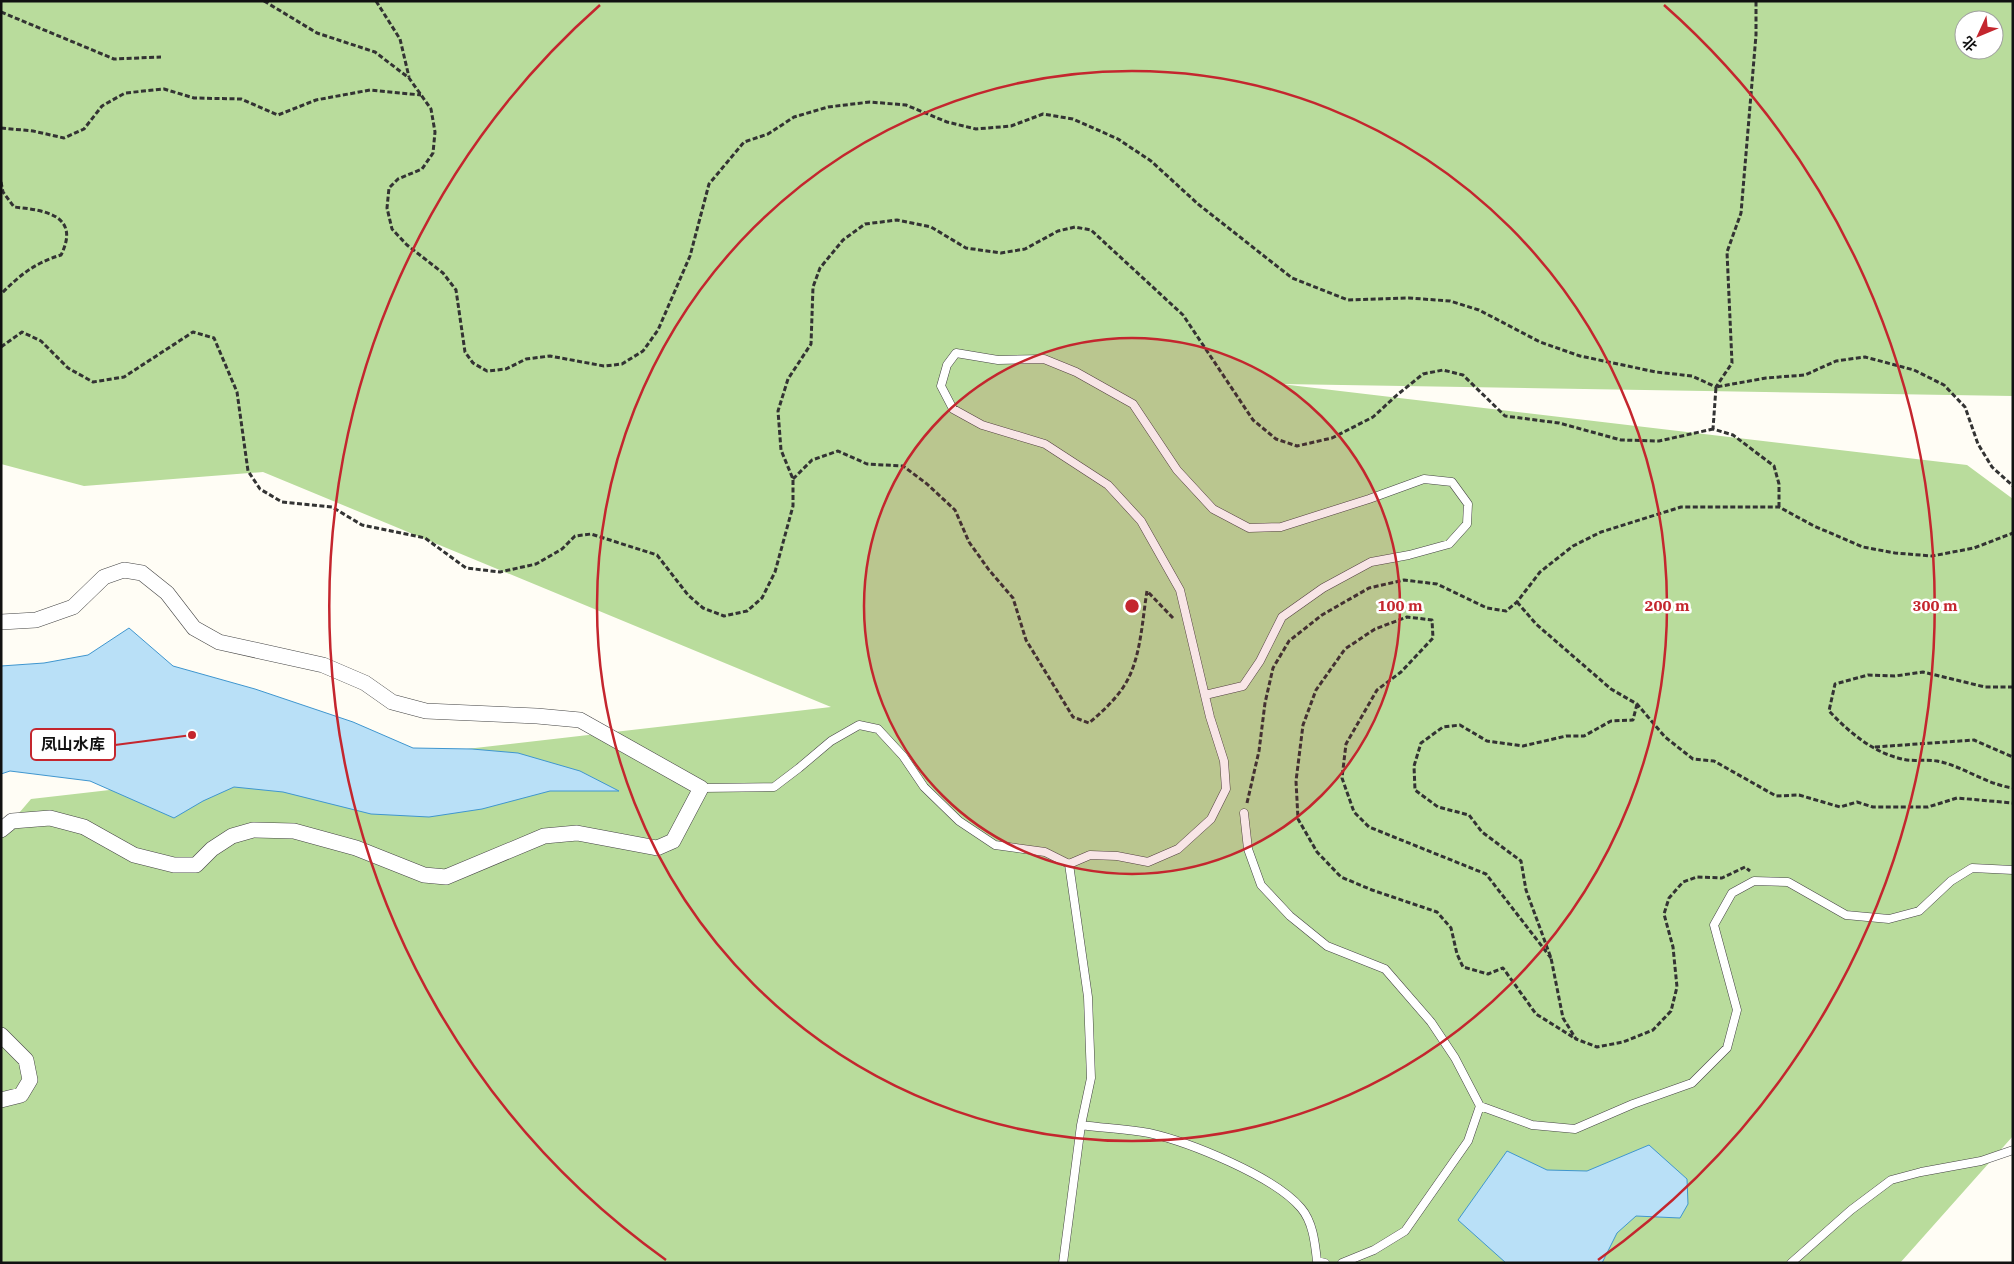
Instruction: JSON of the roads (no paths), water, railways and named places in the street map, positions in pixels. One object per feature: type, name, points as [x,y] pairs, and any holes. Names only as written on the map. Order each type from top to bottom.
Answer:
[{"type":"street","points":[[1,622],[36,620],[73,607],[104,577],[124,570],[142,573],[167,593],[194,628],[219,642],[323,665],[365,683],[392,702],[426,710],[580,720],[700,788],[673,841],[657,848],[577,833],[544,836],[446,877],[424,875],[356,848],[294,831],[253,830],[232,836],[212,849],[196,865],[174,865],[134,855],[84,827],[50,818],[12,821],[1,830]]},
{"type":"street","points":[[1,1035],[26,1060],[30,1080],[22,1095],[1,1100]]},
{"type":"lane","points":[[700,788],[774,786],[831,741],[858,725],[878,729],[903,756],[924,787],[960,821],[995,845],[1045,852],[1069,864],[1090,855],[1117,856],[1148,862],[1178,849],[1211,819],[1226,789],[1224,761],[1205,695],[1180,590],[1141,521],[1108,484],[1045,444],[982,425],[953,409],[941,386],[946,365],[956,353],[998,360],[1044,359],[1076,372],[1133,404],[1177,470],[1213,509],[1249,528],[1281,527],[1424,479],[1452,482],[1468,504],[1467,524],[1448,544],[1409,555],[1371,562],[1323,588],[1282,617],[1260,661],[1243,686],[1205,695]]},
{"type":"lane","points":[[1244,813],[1248,849],[1261,885],[1290,916],[1326,946],[1384,969],[1431,1022],[1455,1058],[1480,1106],[1532,1125],[1575,1129],[1633,1104],[1692,1083],[1727,1048],[1738,1010],[1714,925],[1732,893],[1754,881],[1788,882],[1846,915],[1889,919],[1919,912],[1951,881],[1972,868],[2013,870]]},
{"type":"lane","points":[[1063,1263],[1080,1125],[1091,1078],[1088,997],[1069,864]]},
{"type":"lane","points":[[1342,1263],[1374,1250],[1405,1230],[1468,1141],[1480,1106]]},
{"type":"lane","points":[[1080,1125],[1149,1134],[1208,1152],[1274,1185],[1301,1208],[1314,1233],[1317,1261],[1325,1263]]},
{"type":"lane","points":[[1791,1263],[1851,1210],[1891,1180],[1921,1172],[1981,1161],[2013,1150]]},
{"type":"water","points":[[129,628],[173,666],[255,689],[353,722],[413,748],[472,749],[518,753],[580,771],[619,791],[550,791],[482,809],[429,817],[371,814],[283,792],[234,787],[203,801],[174,818],[90,781],[10,771],[1,774],[1,666],[44,663],[88,655]]},
{"type":"water","points":[[1649,1145],[1687,1179],[1688,1204],[1680,1218],[1636,1216],[1617,1233],[1602,1263],[1506,1263],[1458,1220],[1507,1151],[1547,1170],[1587,1171]]},
{"type":"place","name":"凤山水库","points":[[192,735]]}]
